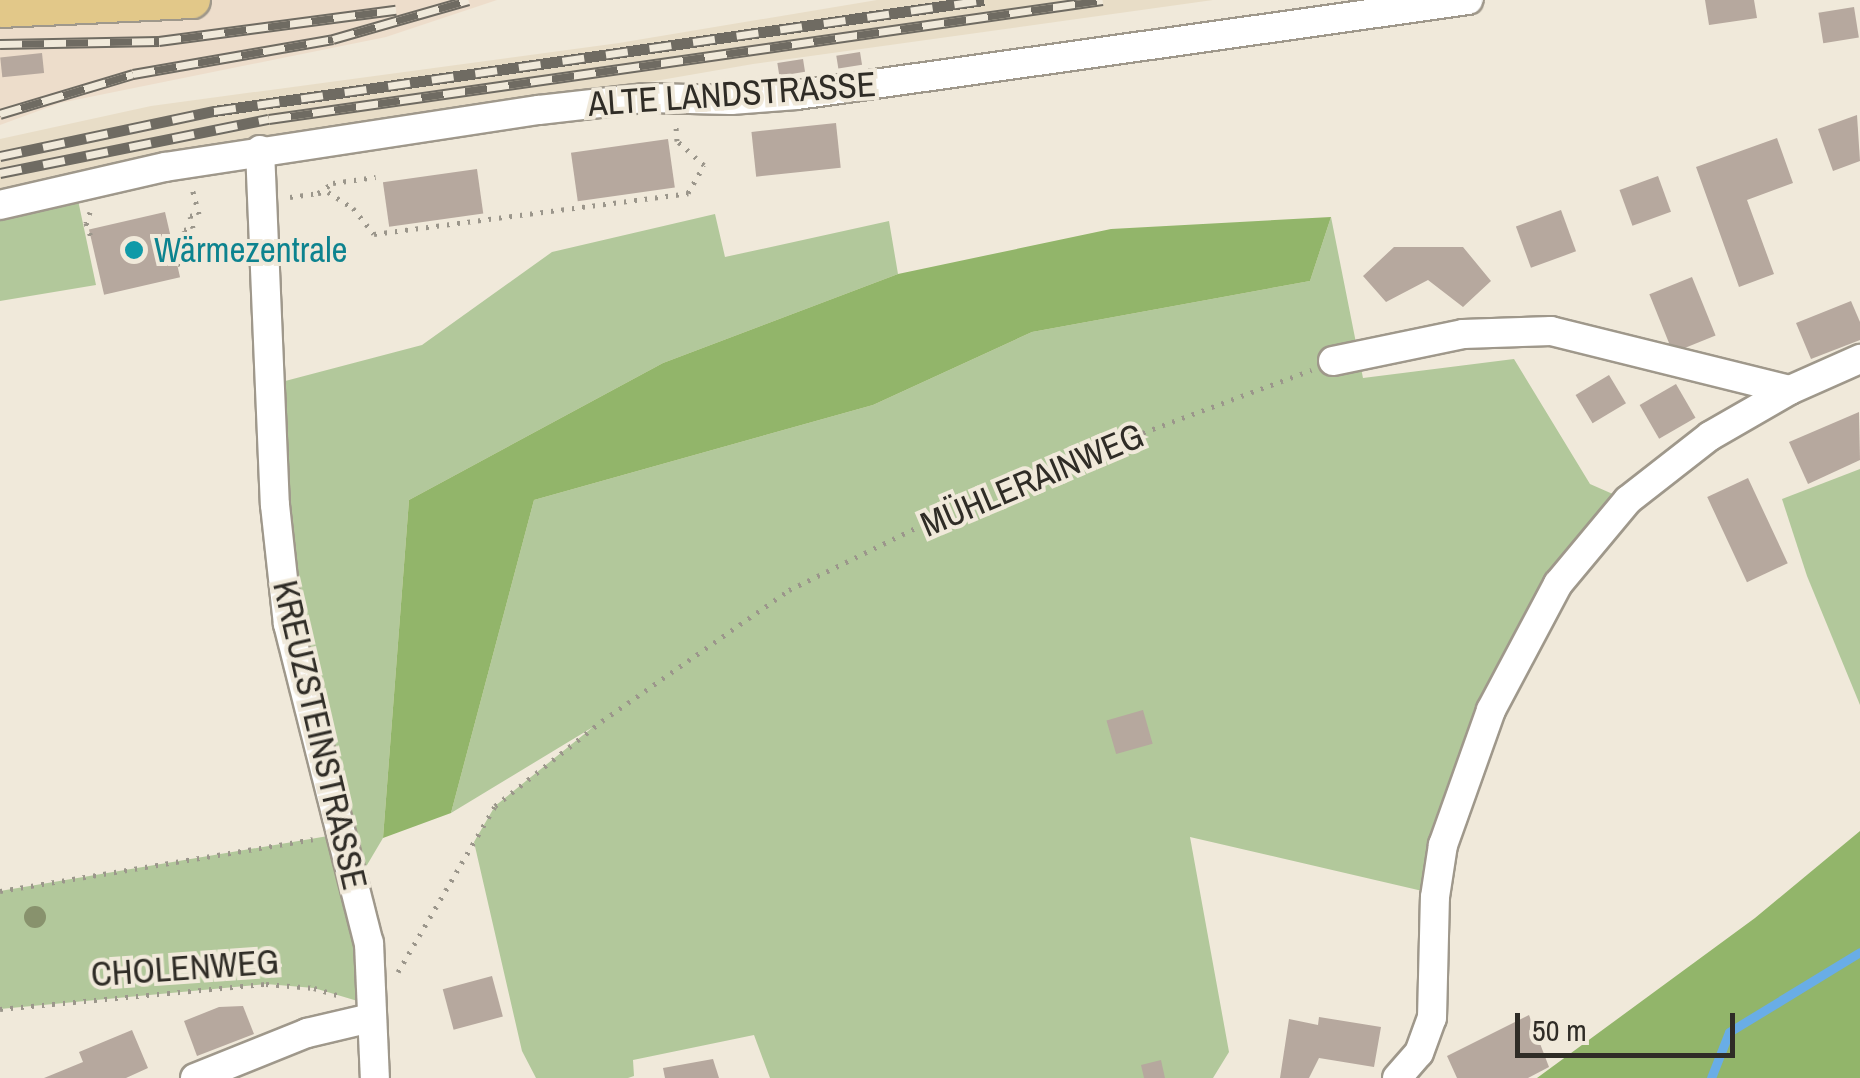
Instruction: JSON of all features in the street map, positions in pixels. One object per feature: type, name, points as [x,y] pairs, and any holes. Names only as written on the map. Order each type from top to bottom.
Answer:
[{"type":"main road","points":[[0,9],[192,0]]},
{"type":"street","name":"ALTE LANDSTRASSE","points":[[0,205],[165,166],[260,150],[620,100],[731,100],[797,95],[1468,0]]},
{"type":"street","name":"KREUZSTEINSTRASSE","points":[[260,150],[276,505],[288,624],[369,943],[375,1078]]},
{"type":"street","points":[[1333,361],[1463,334],[1551,331],[1790,390]]},
{"type":"street","points":[[1397,1078],[1418,1053],[1432,1018],[1435,896],[1443,844],[1492,710],[1558,584],[1628,500],[1710,436],[1790,390],[1860,359]]},
{"type":"street","points":[[195,1078],[371,1012]]},
{"type":"path","points":[[262,200],[328,192],[353,208],[374,234],[688,193],[704,164],[676,141],[676,134]]},
{"type":"path","points":[[318,193],[333,183],[376,177]]},
{"type":"path","points":[[177,264],[183,262],[179,243],[187,241],[184,230],[192,228],[190,216],[199,214],[194,190]]},
{"type":"path","name":"MÜHLERAINWEG","points":[[413,944],[495,806],[602,721],[789,590],[1005,484],[1333,361]]},
{"type":"path","points":[[0,891],[340,834]]},
{"type":"path","name":"CHOLENWEG","points":[[0,1009],[266,984],[314,988],[371,1012]]},
{"type":"shaded area","points":[[0,0],[497,0],[386,37],[60,103],[0,125]]},
{"type":"shaded area","points":[[877,0],[1213,0],[753,64],[0,195],[0,139],[151,106],[619,43]]},
{"type":"green space","points":[[75,186],[96,285],[0,301],[0,205]]},
{"type":"green space","points":[[715,214],[725,257],[889,221],[898,274],[663,363],[409,500],[383,838],[354,887],[371,1005],[314,988],[266,984],[0,1009],[0,891],[340,834],[297,671],[270,385],[422,345],[552,252]]},
{"type":"green space","points":[[1331,217],[1363,378],[1514,359],[1590,484],[1615,495],[1560,563],[1431,893],[1190,837],[1229,1052],[1213,1078],[770,1078],[754,1035],[633,1060],[634,1076],[628,1078],[536,1078],[522,1051],[474,842],[495,806],[593,727],[451,813],[534,500],[873,405],[1032,332],[1310,281]]},
{"type":"green space","points":[[1331,217],[1310,281],[1032,332],[873,405],[534,500],[451,813],[383,838],[409,500],[663,363],[898,274],[1111,229]]},
{"type":"green space","points":[[1860,469],[1860,705],[1807,576],[1782,499]]},
{"type":"green space","points":[[1860,831],[1860,1078],[1537,1078],[1755,918]]},
{"type":"building","points":[[1705,0],[1754,0],[1757,18],[1709,25]]},
{"type":"building","points":[[1854,7],[1859,38],[1823,43],[1818,13]]},
{"type":"building","points":[[860,52],[862,65],[838,69],[836,56]]},
{"type":"building","points":[[42,53],[44,73],[2,77],[0,57]]},
{"type":"building","points":[[803,59],[805,72],[779,76],[777,63]]},
{"type":"building","points":[[1857,115],[1860,161],[1833,171],[1818,129]]},
{"type":"building","points":[[836,123],[841,168],[756,177],[751,132]]},
{"type":"building","points":[[1777,138],[1793,183],[1747,200],[1774,274],[1739,287],[1696,167]]},
{"type":"building","points":[[668,139],[675,188],[578,201],[571,153]]},
{"type":"building","points":[[477,169],[483,214],[389,227],[383,182]]},
{"type":"building","points":[[1658,176],[1671,212],[1632,226],[1619,190]]},
{"type":"building","points":[[1561,210],[1576,251],[1531,268],[1516,226]]},
{"type":"building","name":"Wärmezentrale","points":[[165,212],[180,277],[104,295],[89,230]]},
{"type":"building","points":[[1394,247],[1463,247],[1491,281],[1463,307],[1428,280],[1386,302],[1363,276]]},
{"type":"building","points":[[1692,277],[1716,335],[1673,353],[1649,294]]},
{"type":"building","points":[[1851,301],[1860,322],[1860,340],[1811,359],[1796,323]]},
{"type":"building","points":[[1609,375],[1626,403],[1593,423],[1576,395]]},
{"type":"building","points":[[1676,384],[1696,418],[1659,439],[1640,405]]},
{"type":"building","points":[[1859,412],[1860,460],[1808,484],[1789,442]]},
{"type":"building","points":[[1748,478],[1788,563],[1747,582],[1707,497]]},
{"type":"building","points":[[1143,710],[1153,744],[1116,754],[1106,720]]},
{"type":"building","points":[[492,976],[503,1017],[454,1030],[443,989]]},
{"type":"building","points":[[243,1006],[254,1034],[197,1056],[184,1021],[219,1007]]},
{"type":"building","points":[[1529,1015],[1549,1067],[1528,1078],[1457,1078],[1447,1056]]},
{"type":"building","points":[[1319,1017],[1381,1027],[1374,1067],[1319,1058],[1309,1078],[1280,1078],[1289,1019],[1318,1025]]},
{"type":"building","points":[[132,1030],[148,1068],[126,1078],[44,1078],[83,1062],[79,1052]]},
{"type":"building","points":[[713,1059],[719,1078],[665,1078],[663,1068]]},
{"type":"building","points":[[1161,1060],[1165,1078],[1144,1078],[1141,1065]]},
{"type":"waterway","points":[[1711,1078],[1729,1032],[1860,952]]},
{"type":"railway","points":[[0,114],[133,74],[333,39],[469,0]]},
{"type":"railway","points":[[0,156],[214,111],[984,0]]},
{"type":"railway","points":[[0,173],[269,119],[1103,0]]},
{"type":"railway","points":[[0,44],[159,41],[396,10]]},
{"type":"place","name":"Wärmezentrale","points":[[134,250]]}]
